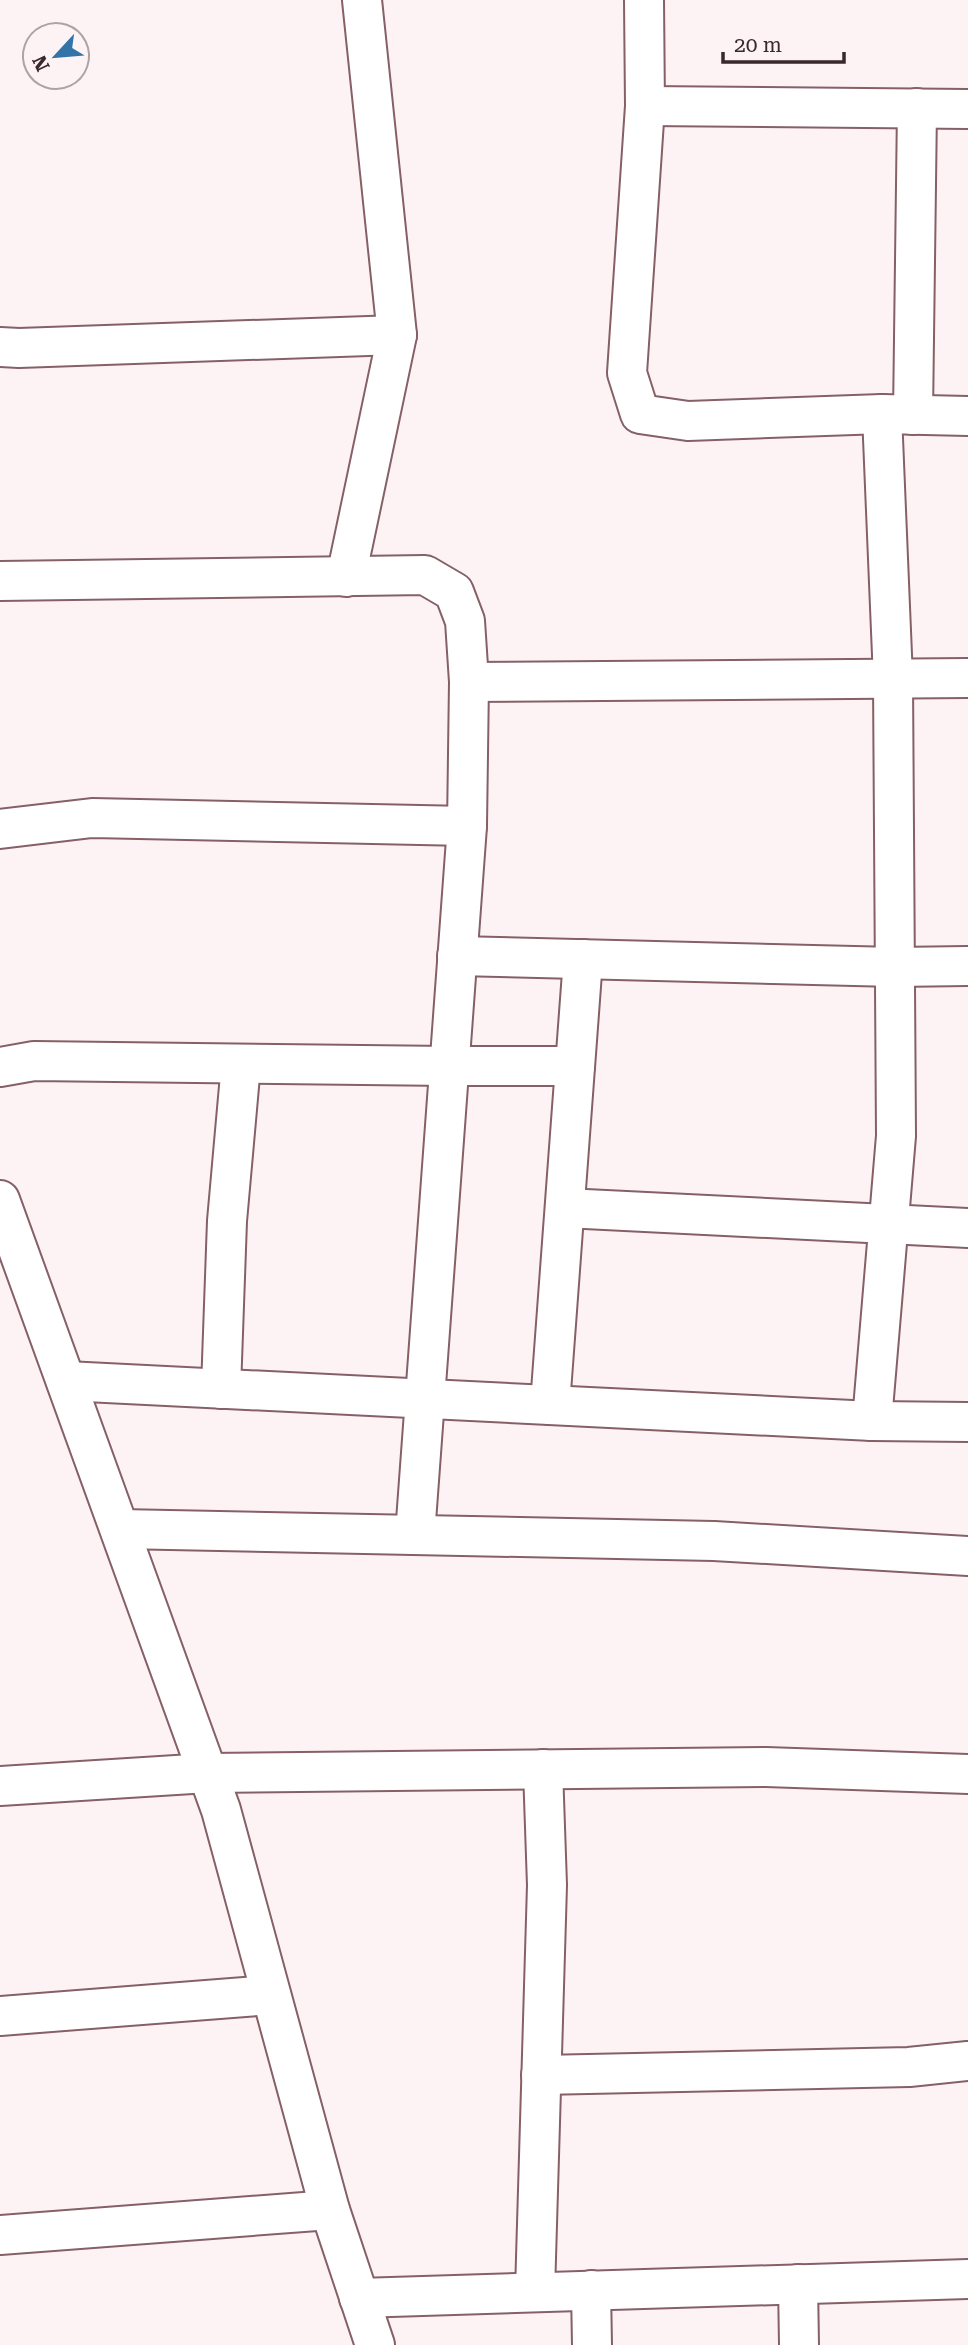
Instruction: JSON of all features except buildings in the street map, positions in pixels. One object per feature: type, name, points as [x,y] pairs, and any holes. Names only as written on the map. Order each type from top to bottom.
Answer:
[{"type":"street","points":[[346,577],[397,335],[362,0]]},
{"type":"street","points":[[644,0],[645,106],[627,373],[640,414],[688,421],[898,414],[968,416]]},
{"type":"street","points":[[645,106],[968,109]]},
{"type":"street","points":[[872,1421],[896,1136],[893,679],[898,414],[916,108]]},
{"type":"street","points":[[0,347],[397,335]]},
{"type":"street","points":[[0,581],[425,575],[454,592],[465,621],[469,682],[467,826],[415,1535]]},
{"type":"street","points":[[469,682],[968,678]]},
{"type":"street","points":[[0,829],[92,818],[467,826]]},
{"type":"street","points":[[457,957],[895,967],[968,966]]},
{"type":"street","points":[[550,1405],[583,959]]},
{"type":"street","points":[[0,1067],[34,1061],[575,1066]]},
{"type":"street","points":[[221,1389],[227,1221],[242,1064]]},
{"type":"street","points":[[0,1200],[221,1810],[330,2210],[375,2345]]},
{"type":"street","points":[[565,1208],[968,1228]]},
{"type":"street","points":[[66,1381],[872,1421],[968,1422]]},
{"type":"street","points":[[120,1529],[714,1541],[968,1556]]},
{"type":"street","points":[[0,1786],[208,1773],[766,1767],[968,1774]]},
{"type":"street","points":[[535,2292],[547,1885],[543,1769]]},
{"type":"street","points":[[0,2016],[271,1995]]},
{"type":"street","points":[[541,2075],[909,2067],[968,2061]]},
{"type":"street","points":[[0,2235],[330,2210]]},
{"type":"street","points":[[359,2298],[968,2279]]},
{"type":"street","points":[[798,2284],[799,2345]]},
{"type":"street","points":[[590,2290],[592,2345]]}]
